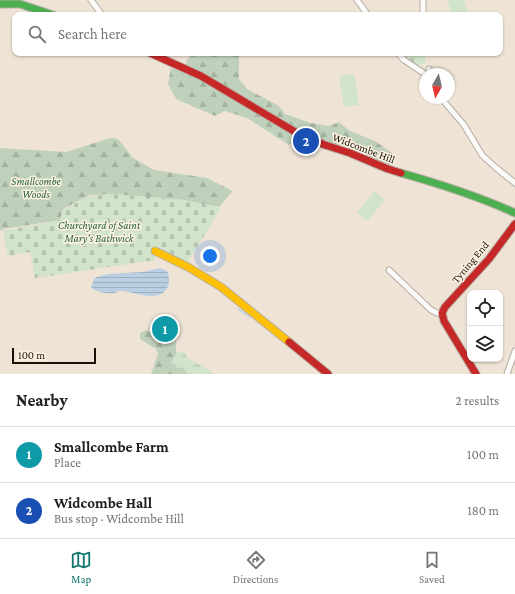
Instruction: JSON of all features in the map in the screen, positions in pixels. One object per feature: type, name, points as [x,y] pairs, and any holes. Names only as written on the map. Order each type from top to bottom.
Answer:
[{"type":"street","points":[[91,0],[100,12]]},
{"type":"street","points":[[357,0],[366,12]]},
{"type":"street","points":[[423,0],[423,12]]},
{"type":"street","points":[[3,2],[17,3],[44,12]]},
{"type":"street","name":"Widcombe Hill","points":[[157,56],[207,79],[297,133],[392,171],[442,185],[491,202],[515,213]]},
{"type":"street","points":[[401,56],[419,70]]},
{"type":"street","points":[[446,104],[464,125],[482,155],[515,183]]},
{"type":"street","name":"Tyning End","points":[[442,313],[445,307],[489,259],[515,224]]},
{"type":"street","points":[[155,251],[188,267],[216,284],[248,308],[328,374]]},
{"type":"street","points":[[389,270],[430,310],[437,313],[442,313],[444,321],[476,374]]},
{"type":"street","points":[[507,374],[515,351]]},
{"type":"green space","points":[[447,0],[464,0],[467,12],[451,12]]},
{"type":"green space","points":[[190,56],[239,56],[239,79],[247,89],[279,106],[285,114],[311,123],[329,126],[339,122],[350,131],[375,141],[392,153],[393,166],[383,172],[365,164],[354,149],[299,134],[289,145],[247,118],[225,111],[215,116],[176,99],[168,84],[171,68],[184,72],[187,60]]},
{"type":"green space","points":[[404,56],[425,56],[425,63],[415,66]]},
{"type":"green space","points":[[354,74],[359,105],[344,107],[339,76]]},
{"type":"green space","name":"Smallcombe Woods","points":[[110,138],[119,140],[133,158],[154,170],[207,178],[233,191],[219,207],[183,200],[114,194],[90,195],[63,209],[60,220],[4,229],[0,231],[0,148],[66,152]]},
{"type":"green space","points":[[375,191],[385,200],[367,221],[357,212]]},
{"type":"green space","name":"Churchyard of Saint Mary's Bathwick","points":[[114,194],[184,200],[221,208],[187,263],[155,251],[155,260],[35,278],[30,252],[8,256],[3,231],[61,220],[63,210],[90,196]]},
{"type":"green space","points":[[146,330],[154,334],[155,339],[159,343],[174,339],[176,341],[176,354],[171,362],[172,366],[177,368],[182,367],[188,374],[151,374],[158,354],[156,349],[140,339],[140,333]]},
{"type":"green space","points":[[173,351],[184,352],[188,358],[215,374],[160,374]]},
{"type":"water","points":[[160,268],[167,271],[169,280],[165,292],[160,295],[147,296],[120,291],[105,293],[91,287],[94,279],[97,277],[108,274],[143,272]]},
{"type":"waterway","points":[[238,309],[250,317]]},
{"type":"traffic: fast","points":[[0,4],[20,4],[44,12]]},
{"type":"traffic: fast","points":[[401,173],[459,191],[515,213]]},
{"type":"traffic: slow","points":[[155,251],[188,267],[221,287],[289,342]]},
{"type":"traffic: jam","points":[[157,56],[201,76],[297,133],[401,173]]},
{"type":"traffic: jam","points":[[476,374],[444,321],[442,313],[445,307],[489,259],[515,224]]},
{"type":"traffic: jam","points":[[289,342],[328,374]]},
{"type":"place","name":"Widcombe Hall","points":[[306,141]]},
{"type":"place","name":"Smallcombe Farm","points":[[165,329]]}]
